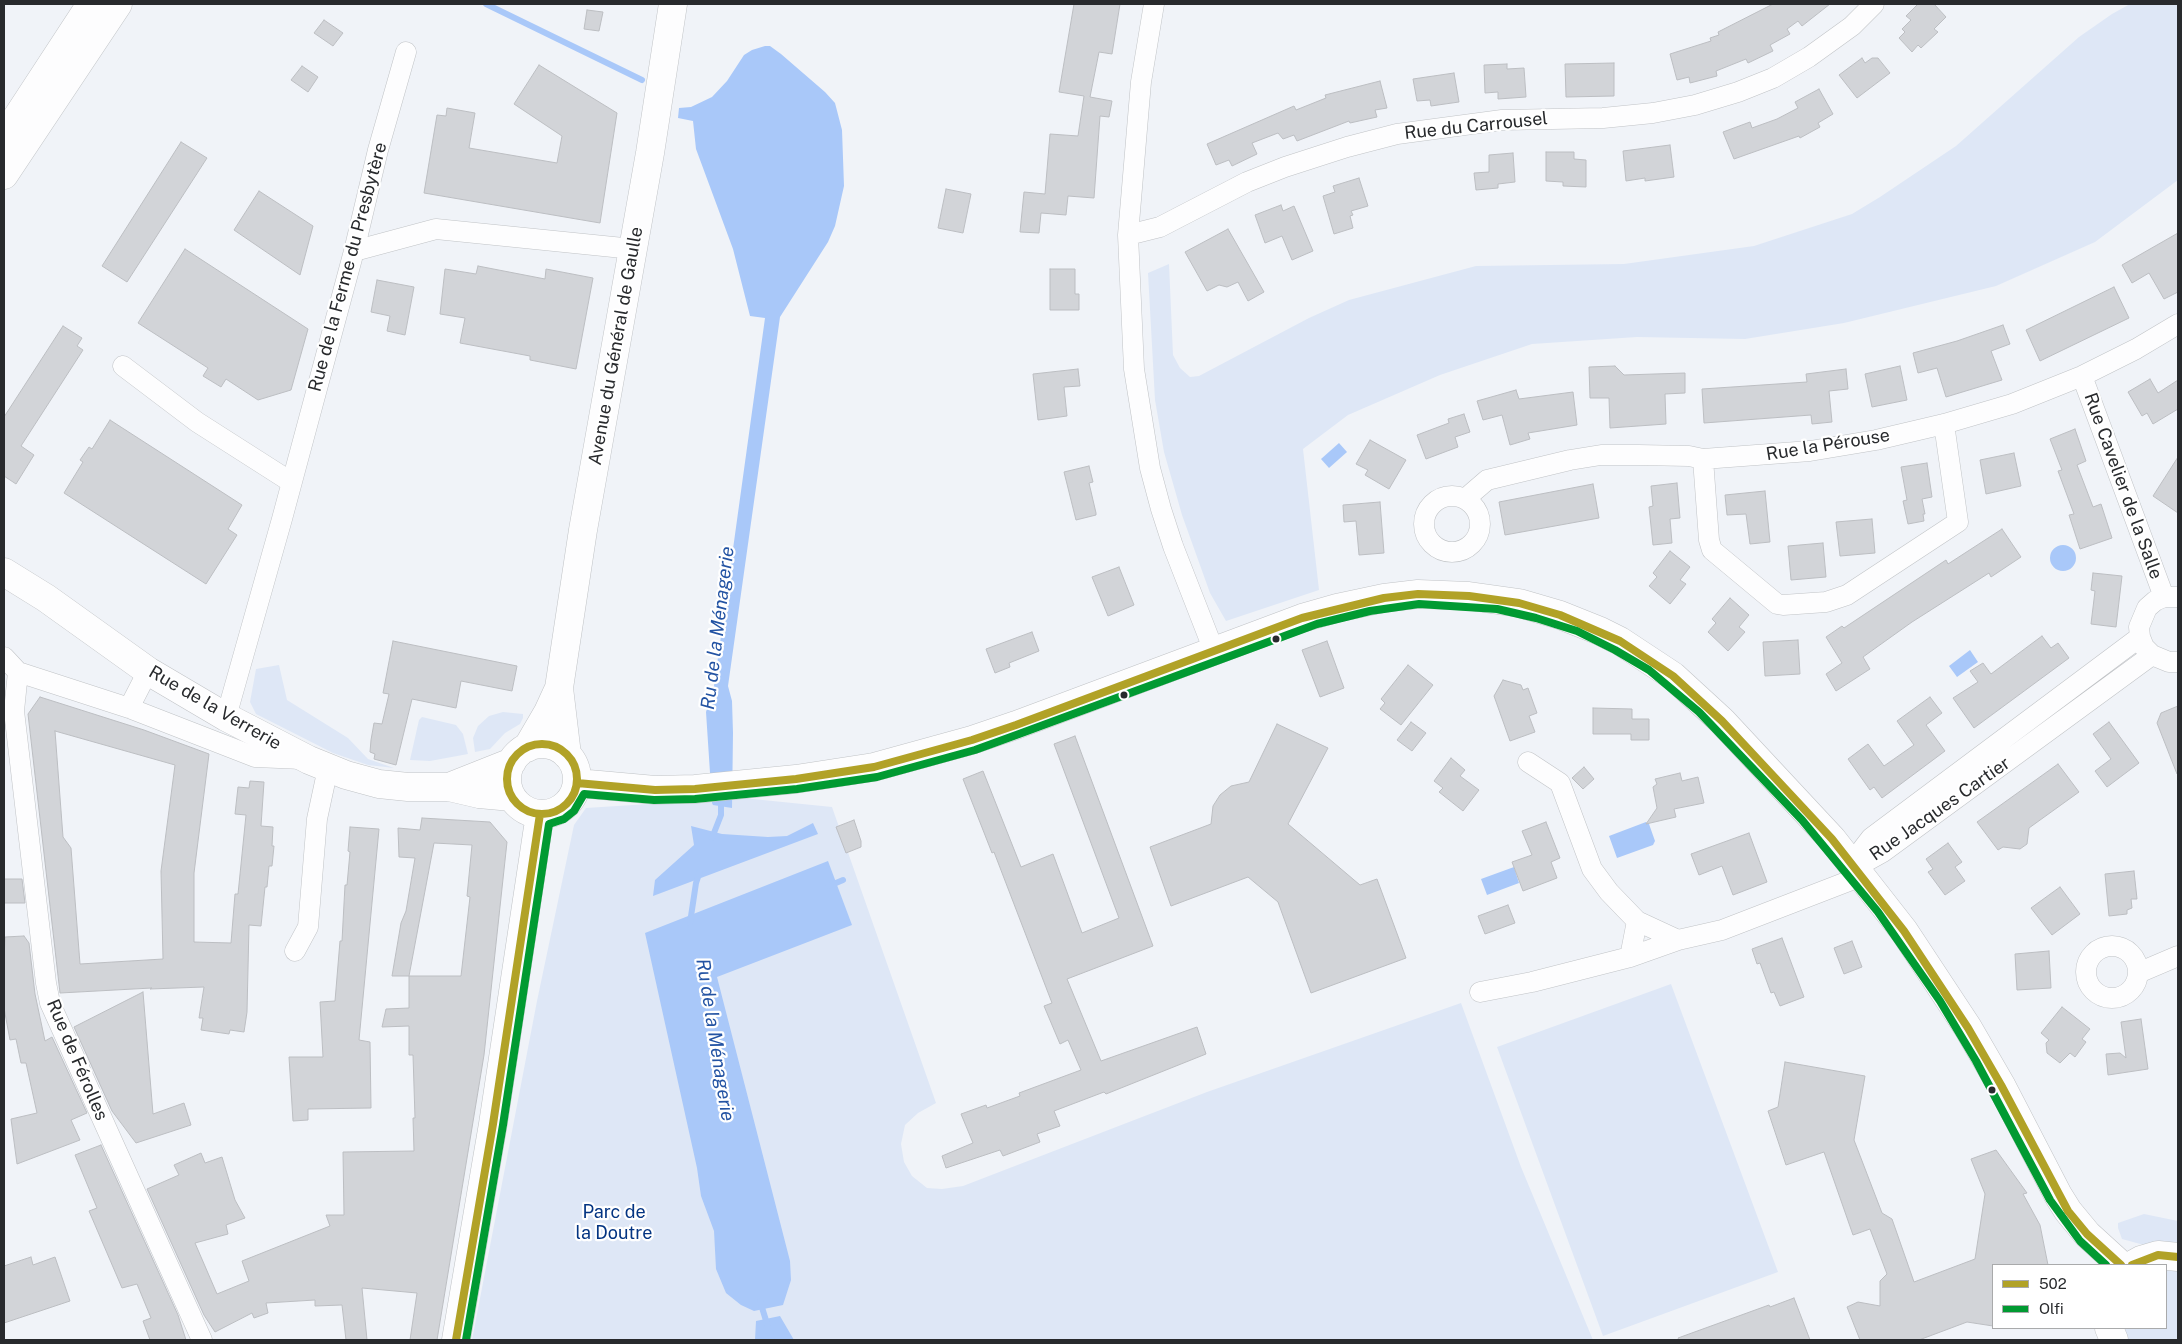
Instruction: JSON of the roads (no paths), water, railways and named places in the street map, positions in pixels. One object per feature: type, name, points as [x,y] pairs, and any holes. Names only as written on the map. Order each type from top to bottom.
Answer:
[{"type":"main road","points":[[4,137],[92,4]]},
{"type":"main road","points":[[4,175],[118,4]]},
{"type":"main road","name":"Avenue du Général de Gaulle","points":[[566,755],[559,688],[585,520],[633,249],[673,4]]},
{"type":"main road","name":"Rue de la Verrerie","points":[[4,572],[46,598],[148,671],[226,717],[318,764],[379,784],[448,787],[479,794],[512,797]]},
{"type":"main road","points":[[577,783],[655,790],[695,789],[752,785],[874,767],[972,740],[1134,682],[1214,650],[1314,614],[1368,601],[1418,594],[1469,596],[1499,600],[1560,615],[1620,641],[1654,662],[1690,690],[1809,812],[1856,867],[1904,931],[1968,1028],[2001,1085],[2058,1196],[2068,1211],[2087,1234],[2120,1264]]},
{"type":"main road","name":"Avenue du Général de Gaulle","points":[[520,755],[548,712],[559,688]]},
{"type":"main road","points":[[548,745],[558,748],[566,755],[573,763],[577,783],[574,794],[568,803],[559,810],[549,814],[528,811],[519,805],[512,797],[508,786],[508,774],[520,755],[548,745]]},
{"type":"main road","name":"Rue de la Verrerie","points":[[448,787],[520,755]]},
{"type":"main road","points":[[456,1340],[493,1124],[540,814]]},
{"type":"main road","points":[[2134,1264],[2158,1255],[2178,1257]]},
{"type":"street","points":[[1154,4],[1141,82],[1128,235],[1134,369],[1150,468],[1173,546],[1214,650]]},
{"type":"street","name":"Rue du Carrousel","points":[[1128,235],[1160,227],[1246,182],[1284,167],[1397,134],[1502,120],[1603,118],[1653,114],[1695,105],[1738,92],[1773,78],[1809,57],[1852,26],[1874,4]]},
{"type":"street","name":"Rue de la Ferme du Presbytère","points":[[226,717],[282,519],[290,482],[354,251],[378,150],[406,52]]},
{"type":"street","points":[[354,251],[436,229],[633,249]]},
{"type":"street","name":"Rue la Pérouse","points":[[1464,499],[1487,480],[1570,460],[1601,455],[1689,456],[1703,460],[1810,451],[1876,440],[1944,424],[2012,404],[2082,376],[2136,350],[2178,324]]},
{"type":"street","points":[[123,366],[197,422],[290,482]]},
{"type":"street","name":"Rue Cavelier de la Salle","points":[[2082,376],[2171,597]]},
{"type":"street","points":[[1703,460],[1709,540],[1712,550],[1777,604],[1783,606],[1826,602],[1847,595],[1958,522],[1944,424]]},
{"type":"street","points":[[2171,597],[2147,608],[2140,622],[2140,637],[2144,647],[2152,655],[2169,662],[2178,662]]},
{"type":"street","name":"Rue Jacques Cartier","points":[[1856,867],[1861,851],[1871,838],[2140,637]]},
{"type":"street","name":"Rue Jacques Cartier","points":[[1856,867],[1883,852],[2152,655]]},
{"type":"street","points":[[4,657],[18,672],[129,708],[255,757],[318,764],[317,818],[308,927],[295,951]]},
{"type":"street","points":[[129,708],[148,671]]},
{"type":"street","name":"Rue de Férolles","points":[[18,672],[14,712],[46,983],[50,1003],[202,1340]]},
{"type":"street","points":[[1528,762],[1560,783],[1592,869],[1609,892],[1637,921],[1678,940]]},
{"type":"street","points":[[1480,992],[1532,982],[1630,957],[1678,940],[1722,930],[1849,881],[1856,867]]},
{"type":"street","points":[[1630,957],[1637,921]]},
{"type":"street","points":[[2138,973],[2178,956]]},
{"type":"water","points":[[765,46],[770,46],[781,54],[835,103],[842,130],[844,186],[835,226],[828,242],[780,317],[728,686],[732,701],[732,808],[713,805],[712,803],[706,712],[714,686],[765,318],[750,316],[733,249],[696,149],[693,121],[678,118],[679,108],[691,107],[712,97],[727,81],[744,55]]},
{"type":"water","points":[[1339,443],[1347,452],[1329,468],[1321,459]]},
{"type":"water","points":[[2063,545],[2072,549],[2076,558],[2072,567],[2063,571],[2054,567],[2050,558],[2054,549]]},
{"type":"water","points":[[1970,650],[1978,662],[1957,677],[1949,666]]},
{"type":"water","points":[[1646,822],[1649,824],[1655,841],[1653,845],[1617,858],[1609,836]]},
{"type":"water","points":[[813,823],[818,834],[653,896],[655,880],[694,845],[691,826],[722,834],[768,837],[787,836]]},
{"type":"water","points":[[828,861],[852,925],[717,977],[790,1261],[791,1280],[783,1305],[754,1311],[741,1305],[726,1293],[716,1269],[714,1231],[701,1196],[697,1168],[645,933]]},
{"type":"water","points":[[1514,867],[1519,883],[1487,895],[1481,879]]},
{"type":"water","points":[[780,1316],[794,1340],[755,1340],[756,1321]]},
{"type":"waterway","name":"Ru de la Ménagerie","points":[[486,4],[642,80]]},
{"type":"waterway","name":"Ru de la Ménagerie","points":[[712,838],[721,815],[721,800]]},
{"type":"waterway","name":"Ru de la Ménagerie","points":[[690,923],[696,883],[700,871]]},
{"type":"waterway","points":[[829,886],[843,880]]},
{"type":"waterway","name":"Ru de la Ménagerie","points":[[760,1301],[772,1340]]},
{"type":"park label","name":"Parc de la Doutre","points":[[614,1222]]}]
